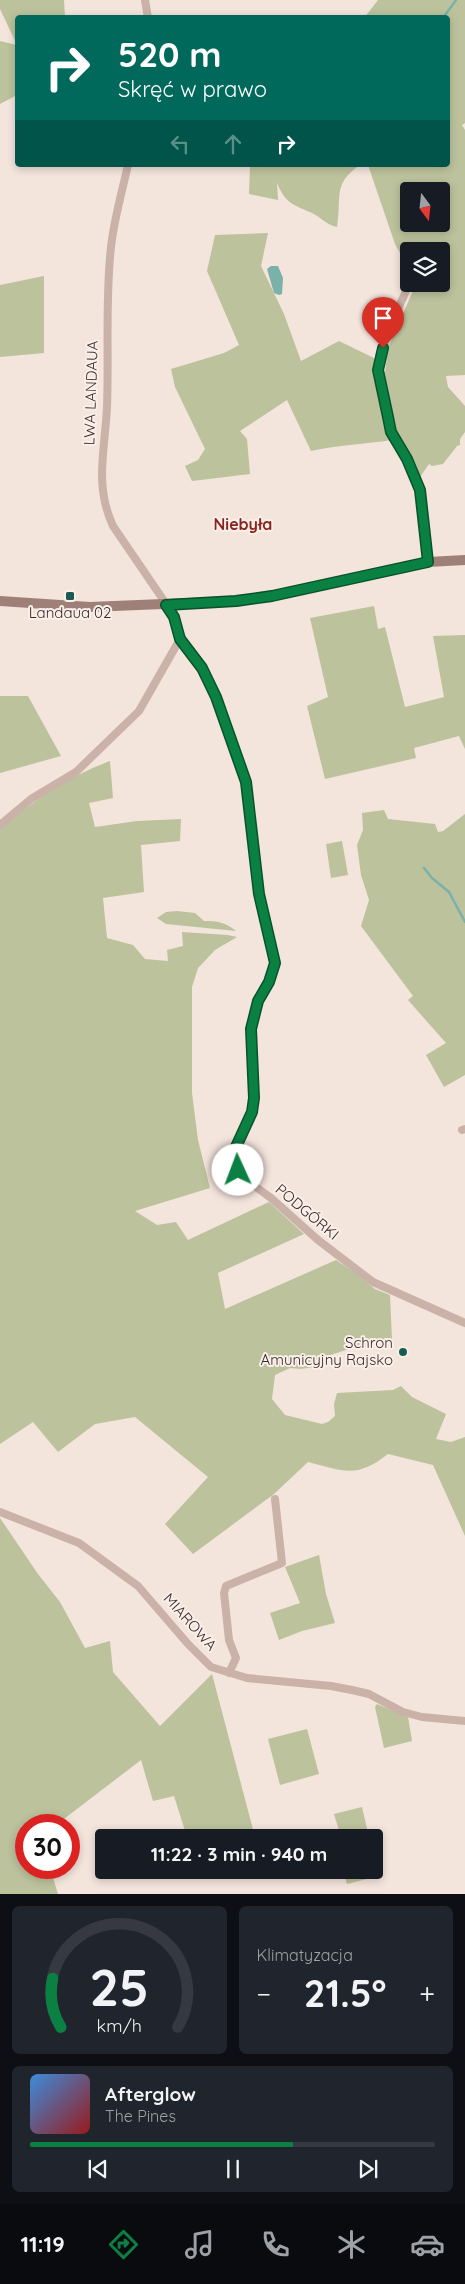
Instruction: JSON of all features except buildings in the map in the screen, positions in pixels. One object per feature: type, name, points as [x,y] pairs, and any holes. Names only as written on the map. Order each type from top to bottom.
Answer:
[{"type":"street","points":[[146,0],[148,15]]},
{"type":"street","name":"LWA LANDAUA","points":[[128,167],[111,247],[107,317],[107,406],[101,487],[106,511],[113,526],[166,605]]},
{"type":"street","points":[[405,292],[387,334],[378,370],[391,432],[407,459],[420,490],[428,562]]},
{"type":"street","points":[[0,601],[90,608],[236,601],[272,596],[428,562],[465,560]]},
{"type":"street","name":"PODGÓRKI","points":[[166,605],[174,617],[180,639],[202,668],[216,697],[246,782],[259,894],[275,963],[269,982],[258,1001],[251,1029],[254,1098],[252,1112],[235,1149],[234,1157],[238,1170],[249,1182],[318,1240],[373,1282],[465,1323]]},
{"type":"street","points":[[0,825],[31,798],[76,772],[139,711],[180,639]]},
{"type":"street","points":[[229,1673],[236,1658],[229,1640],[224,1593],[226,1586],[282,1563],[275,1499]]},
{"type":"street","name":"MIAROWA","points":[[0,1512],[79,1543],[138,1586],[188,1644],[211,1666],[248,1678],[331,1686],[369,1694],[403,1712],[422,1717],[450,1718],[465,1721]]},
{"type":"green space","points":[[0,0],[64,0],[65,15],[15,15],[15,41],[0,9]]},
{"type":"green space","points":[[378,0],[465,0],[465,123],[462,125],[465,130],[465,375],[446,376],[448,387],[465,406],[465,432],[460,439],[460,445],[457,446],[443,464],[432,466],[429,464],[420,477],[397,438],[385,373],[388,348],[412,292],[450,292],[450,242],[400,242],[400,253],[395,244],[369,167],[450,167],[450,15],[366,15]]},
{"type":"green space","points":[[0,41],[15,45],[15,96],[0,104]]},
{"type":"green space","points":[[250,167],[357,167],[345,178],[342,185],[337,227],[330,225],[290,202],[283,195],[277,183],[278,200],[249,194]]},
{"type":"green space","points":[[268,233],[261,266],[284,314],[301,361],[339,341],[374,358],[388,432],[392,440],[311,451],[287,400],[240,431],[247,439],[250,474],[192,481],[185,466],[198,460],[205,449],[175,387],[171,369],[224,353],[239,345],[207,271],[215,235]]},
{"type":"green space","points":[[44,276],[44,353],[0,357],[0,285]]},
{"type":"green space","points":[[374,606],[378,629],[385,627],[405,707],[444,697],[433,636],[465,635],[465,749],[459,736],[414,748],[416,758],[325,779],[307,706],[328,697],[310,618]]},
{"type":"green space","points":[[0,696],[28,696],[61,756],[0,773]]},
{"type":"green space","points":[[110,761],[113,798],[89,803],[95,827],[137,821],[181,819],[180,841],[141,845],[144,892],[103,898],[107,938],[133,945],[145,959],[168,961],[167,950],[183,946],[182,932],[237,937],[215,950],[198,968],[192,987],[192,1093],[198,1140],[210,1188],[135,1211],[157,1225],[176,1222],[188,1240],[269,1202],[304,1234],[218,1273],[225,1309],[336,1260],[375,1289],[390,1295],[392,1340],[356,1347],[314,1360],[314,1367],[290,1368],[275,1375],[272,1399],[285,1415],[322,1424],[335,1416],[334,1404],[337,1393],[393,1390],[401,1386],[412,1397],[446,1414],[436,1439],[451,1442],[465,1437],[465,1536],[433,1465],[388,1454],[367,1467],[350,1471],[308,1462],[274,1494],[193,1554],[165,1524],[208,1477],[135,1417],[95,1424],[58,1452],[33,1422],[0,1444],[0,829],[52,790],[80,774]]},
{"type":"green space","points":[[384,810],[388,819],[435,824],[438,832],[443,831],[465,814],[465,1075],[444,1087],[426,1055],[446,1043],[408,1000],[413,996],[361,926],[369,900],[361,875],[357,845],[363,830],[362,813]]},
{"type":"green space","points":[[342,841],[348,875],[331,878],[326,844]]},
{"type":"green space","points":[[166,912],[195,913],[204,921],[221,923],[236,931],[166,924],[157,918]]},
{"type":"green space","points":[[0,1518],[38,1574],[60,1602],[85,1648],[110,1641],[113,1672],[160,1726],[212,1674],[253,1829],[184,1829],[174,1796],[153,1801],[141,1760],[70,1814],[15,1814],[15,1879],[53,1879],[58,1894],[0,1894]]},
{"type":"green space","points":[[319,1555],[326,1594],[335,1623],[302,1631],[279,1640],[270,1613],[300,1603],[285,1567]]},
{"type":"green space","points":[[377,1704],[408,1717],[412,1741],[384,1748],[375,1707]]},
{"type":"green space","points":[[307,1729],[319,1774],[280,1785],[268,1739]]},
{"type":"green space","points":[[362,1807],[367,1829],[339,1829],[334,1814]]},
{"type":"green space","points":[[346,1879],[367,1879],[347,1884]]},
{"type":"water","points":[[271,266],[278,266],[283,278],[282,294],[279,295],[274,293],[267,269]]},
{"type":"waterway","points":[[445,15],[456,0]]},
{"type":"waterway","points":[[424,868],[432,878],[449,892],[465,922]]},
{"type":"place","name":"Landaua 02","points":[[70,596]]},
{"type":"place","name":"Schron Amunicyjny Rajsko","points":[[403,1352]]},
{"type":"district","name":"Niebyła","points":[[243,524]]},
{"type":"route","points":[[238,1170],[234,1157],[235,1149],[252,1112],[254,1098],[250,1043],[251,1029],[258,1001],[269,982],[275,963],[259,894],[246,782],[216,697],[202,668],[180,639],[174,617],[166,605],[236,601],[272,596],[428,562],[420,490],[407,459],[391,432],[378,370],[383,348]]}]
